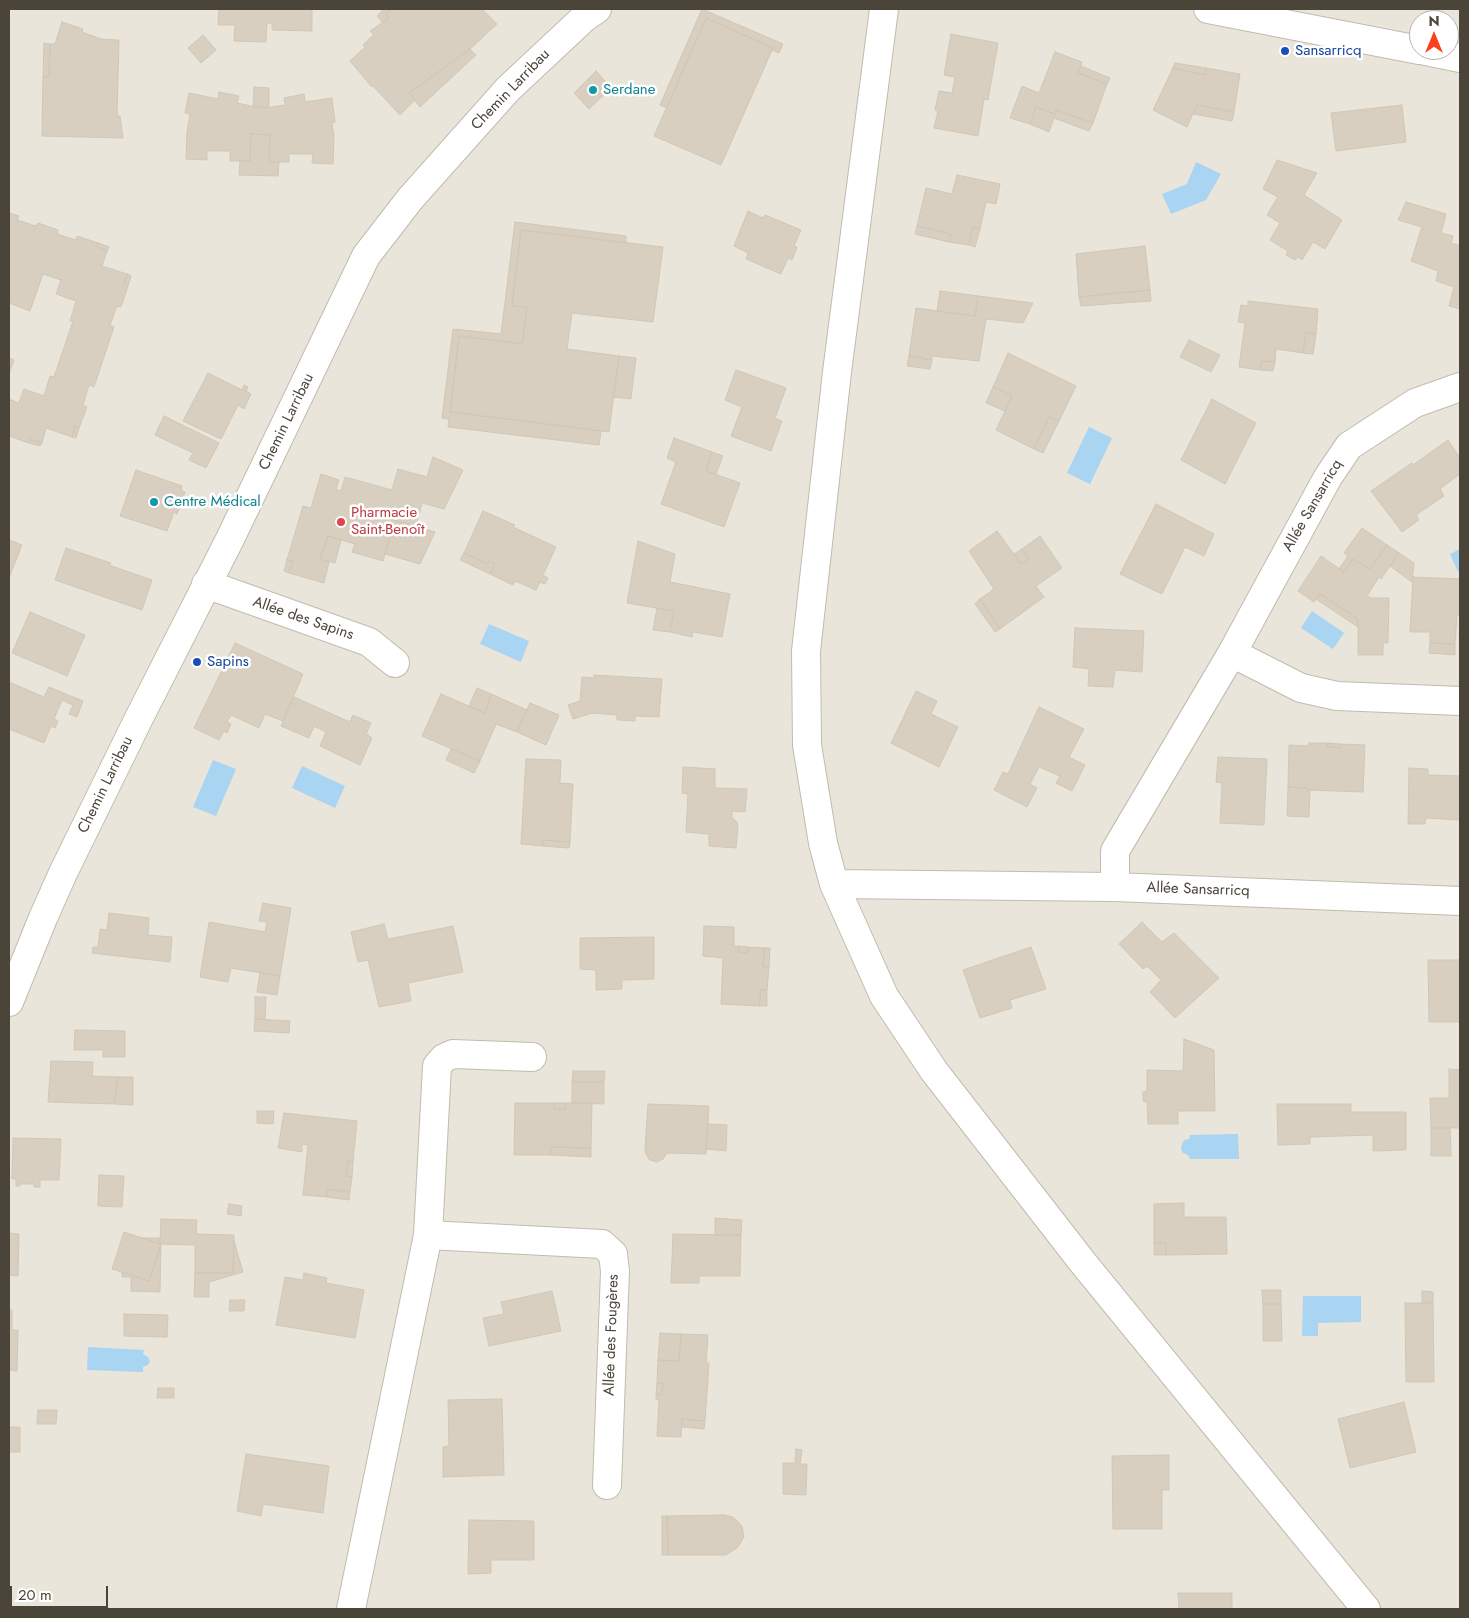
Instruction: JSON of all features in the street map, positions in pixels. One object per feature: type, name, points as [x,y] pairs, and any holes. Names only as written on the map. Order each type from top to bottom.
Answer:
[{"type":"street","name":"Chemin Larribau","points":[[9,1002],[63,873],[230,539],[366,256],[410,200],[508,89],[597,9]]},
{"type":"street","points":[[884,9],[838,372],[806,651],[807,745],[823,843],[834,884],[884,996],[934,1071],[1084,1264],[1366,1609]]},
{"type":"street","points":[[1208,9],[1237,11],[1409,48]]},
{"type":"street","name":"Allée Sansarricq","points":[[1115,887],[1115,851],[1232,653],[1328,477],[1349,446],[1415,403],[1460,386]]},
{"type":"street","name":"Allée des Sapins","points":[[206,584],[369,642],[395,663]]},
{"type":"street","points":[[1232,653],[1301,688],[1337,696],[1460,701]]},
{"type":"street","name":"Allée Sansarricq","points":[[834,884],[1115,887],[1460,901]]},
{"type":"street","points":[[351,1609],[428,1235],[437,1066],[444,1058],[453,1054],[532,1057]]},
{"type":"street","name":"Allée des Fougères","points":[[428,1235],[602,1244],[613,1254],[615,1271],[607,1485]]},
{"type":"shaded area","points":[[9,9],[1460,9],[1460,1609],[9,1609]]},
{"type":"water","points":[[1196,162],[1221,174],[1206,200],[1171,214],[1162,194],[1187,184]]},
{"type":"water","points":[[1089,427],[1112,438],[1090,484],[1067,473]]},
{"type":"water","points":[[1460,549],[1460,571],[1458,572],[1450,554]]},
{"type":"water","points":[[1312,611],[1344,633],[1333,649],[1301,628]]},
{"type":"water","points":[[489,624],[529,641],[521,662],[480,644]]},
{"type":"water","points":[[213,760],[236,769],[216,816],[193,807]]},
{"type":"water","points":[[302,766],[345,786],[335,808],[292,788]]},
{"type":"water","points":[[1238,1134],[1239,1159],[1190,1159],[1189,1156],[1182,1152],[1181,1147],[1184,1140],[1189,1139],[1190,1135]]},
{"type":"water","points":[[1303,1296],[1361,1296],[1361,1322],[1318,1323],[1318,1336],[1302,1336]]},
{"type":"water","points":[[88,1347],[144,1350],[143,1354],[150,1361],[148,1365],[143,1367],[143,1372],[87,1370]]},
{"type":"building","points":[[219,9],[312,9],[312,31],[272,30],[272,23],[267,23],[266,42],[234,41],[235,25],[218,25]]},
{"type":"building","points":[[384,9],[392,9],[386,14],[389,18],[383,23],[377,16]]},
{"type":"building","points":[[392,9],[482,9],[497,24],[470,49],[409,93],[415,100],[400,115],[372,87],[350,61],[365,47],[363,45],[374,34],[370,31],[389,18],[386,14]]},
{"type":"building","points":[[702,9],[783,44],[779,53],[772,50],[773,48],[706,18],[667,108],[660,105]]},
{"type":"building","points":[[706,18],[773,48],[721,165],[654,136]]},
{"type":"building","points":[[62,22],[83,29],[82,32],[101,39],[119,40],[117,116],[120,116],[123,138],[42,136],[43,77],[49,77],[50,44],[55,44]]},
{"type":"building","points":[[951,34],[998,43],[988,100],[984,99],[978,136],[934,128],[938,111],[935,110],[939,91],[952,93],[955,77],[944,75]]},
{"type":"building","points":[[203,35],[216,50],[201,63],[188,48]]},
{"type":"building","points":[[44,43],[50,44],[49,77],[43,77]]},
{"type":"building","points":[[470,49],[476,55],[420,107],[409,93]]},
{"type":"building","points":[[1055,52],[1082,62],[1078,73],[1107,84],[1093,123],[1056,110],[1055,114],[1036,107],[1030,124],[1010,118],[1022,86],[1039,93]]},
{"type":"building","points":[[1175,63],[1206,68],[1205,75],[1173,68]]},
{"type":"building","points":[[1081,66],[1110,78],[1107,84],[1078,73]]},
{"type":"building","points":[[1173,68],[1205,75],[1206,68],[1240,74],[1234,112],[1197,105],[1187,127],[1153,110]]},
{"type":"building","name":"Serdane","points":[[596,71],[611,88],[589,109],[574,93]]},
{"type":"building","points":[[254,87],[269,88],[269,107],[253,107]]},
{"type":"building","points":[[219,92],[239,96],[237,103],[266,108],[285,105],[284,98],[304,94],[305,102],[332,98],[335,122],[332,123],[334,136],[333,164],[312,163],[313,154],[289,154],[289,162],[269,162],[270,135],[251,134],[250,161],[230,161],[230,151],[207,151],[207,160],[186,159],[190,114],[185,113],[189,93],[218,99]]},
{"type":"building","points":[[1197,105],[1234,112],[1232,121],[1193,114]]},
{"type":"building","points":[[1402,105],[1406,142],[1336,151],[1331,113]]},
{"type":"building","points":[[1036,107],[1055,114],[1056,110],[1093,123],[1089,131],[1054,118],[1049,132],[1030,124]]},
{"type":"building","points":[[251,134],[270,135],[269,162],[279,162],[278,176],[239,175],[240,161],[250,161]]},
{"type":"building","points":[[1277,160],[1317,173],[1304,195],[1342,220],[1325,249],[1313,242],[1302,260],[1298,257],[1295,260],[1286,255],[1288,251],[1270,240],[1280,223],[1267,215],[1278,197],[1263,189]]},
{"type":"building","points":[[957,175],[1000,184],[996,204],[986,202],[980,229],[973,227],[969,245],[949,242],[951,234],[917,226],[926,188],[952,194]]},
{"type":"building","points":[[1406,202],[1446,214],[1441,233],[1453,236],[1451,243],[1460,246],[1460,309],[1449,306],[1454,287],[1436,281],[1438,271],[1411,261],[1422,227],[1398,220]]},
{"type":"building","points":[[748,211],[763,218],[765,215],[801,230],[794,246],[797,247],[792,260],[788,258],[781,274],[746,259],[748,253],[734,246]]},
{"type":"building","points":[[9,213],[19,216],[17,220],[36,226],[38,223],[58,230],[57,234],[76,240],[77,236],[98,243],[97,247],[107,251],[102,266],[127,274],[124,285],[128,286],[121,307],[117,306],[110,325],[114,327],[94,387],[89,385],[83,405],[87,407],[79,428],[75,426],[72,437],[46,428],[42,443],[31,439],[29,443],[9,436],[11,432],[9,431],[9,399],[19,403],[24,389],[44,396],[50,376],[54,377],[73,321],[70,321],[76,301],[56,294],[61,280],[43,274],[30,311],[9,303]]},
{"type":"building","points":[[515,222],[626,236],[626,243],[521,230],[512,306],[527,307],[522,344],[459,336],[450,412],[601,431],[599,445],[448,427],[449,419],[442,418],[453,329],[501,334]]},
{"type":"building","points":[[917,226],[951,234],[949,242],[915,234]]},
{"type":"building","points":[[973,227],[980,229],[975,247],[969,245]]},
{"type":"building","points":[[521,230],[663,247],[653,322],[572,313],[567,349],[619,356],[609,432],[450,412],[459,336],[522,344],[527,307],[512,306]]},
{"type":"building","points":[[98,243],[109,247],[107,251],[97,247]]},
{"type":"building","points":[[1145,246],[1150,290],[1079,297],[1076,254]]},
{"type":"building","points":[[127,274],[131,276],[128,286],[124,285]]},
{"type":"building","points":[[1150,290],[1151,301],[1081,306],[1079,297]]},
{"type":"building","points":[[940,291],[978,296],[975,316],[937,311]]},
{"type":"building","points":[[978,296],[1033,303],[1023,323],[986,319],[979,361],[932,356],[932,360],[909,356],[916,308],[975,316]]},
{"type":"building","points":[[1248,301],[1318,309],[1316,334],[1306,333],[1303,353],[1276,349],[1275,362],[1262,361],[1260,370],[1239,367],[1245,323],[1238,322],[1241,305],[1248,306]]},
{"type":"building","points":[[1306,333],[1316,334],[1313,354],[1303,353]]},
{"type":"building","points":[[1189,340],[1220,355],[1211,372],[1180,357]]},
{"type":"building","points":[[1008,353],[1076,386],[1059,421],[1049,417],[1034,449],[996,430],[1012,396],[993,387]]},
{"type":"building","points":[[619,356],[636,358],[631,399],[613,397]]},
{"type":"building","points":[[909,356],[932,360],[930,369],[907,366]]},
{"type":"building","points":[[9,358],[14,360],[9,374]]},
{"type":"building","points":[[1262,361],[1275,362],[1273,371],[1260,370]]},
{"type":"building","points":[[736,370],[786,388],[775,418],[782,421],[771,451],[731,436],[742,407],[725,400]]},
{"type":"building","points":[[208,373],[242,390],[244,385],[248,387],[246,391],[251,394],[244,409],[238,405],[221,439],[183,421]]},
{"type":"building","points":[[993,387],[1012,396],[1005,411],[986,403]]},
{"type":"building","points":[[1212,399],[1256,423],[1225,484],[1181,460]]},
{"type":"building","points":[[164,416],[219,443],[206,468],[189,460],[193,453],[155,435]]},
{"type":"building","points":[[1049,417],[1059,421],[1043,453],[1034,449]]},
{"type":"building","points":[[75,426],[79,428],[76,438],[72,437]]},
{"type":"building","points":[[674,438],[712,452],[706,471],[740,483],[724,527],[661,504],[676,462],[667,458]]},
{"type":"building","points":[[31,439],[42,443],[40,446],[29,443]]},
{"type":"building","points":[[1448,440],[1460,458],[1460,474],[1440,489],[1444,496],[1416,515],[1419,520],[1402,532],[1371,491],[1412,463],[1413,465]]},
{"type":"building","points":[[712,452],[723,456],[716,474],[706,471]]},
{"type":"building","name":"Pharmacie Saint-Benoît","points":[[433,457],[463,470],[444,509],[422,503],[416,526],[386,518],[383,527],[392,529],[383,561],[352,552],[355,544],[328,536],[320,559],[329,562],[324,583],[289,573],[293,561],[287,560],[303,506],[311,508],[321,474],[339,480],[336,489],[341,491],[345,477],[392,490],[398,469],[427,477]]},
{"type":"building","name":"Centre Médical","points":[[136,470],[182,486],[181,490],[185,492],[177,514],[174,512],[167,531],[120,516]]},
{"type":"building","points":[[1156,504],[1214,534],[1204,556],[1185,547],[1162,594],[1120,574]]},
{"type":"building","points":[[483,511],[515,525],[513,527],[556,547],[543,575],[548,578],[545,584],[540,582],[536,590],[515,581],[513,585],[490,574],[495,564],[489,561],[487,564],[464,553]]},
{"type":"building","points":[[386,518],[435,532],[420,564],[385,554],[392,529],[383,527]]},
{"type":"building","points":[[1362,528],[1387,545],[1370,569],[1353,559],[1344,572],[1339,569],[1348,556],[1344,553]]},
{"type":"building","points":[[997,531],[1021,564],[1029,559],[1022,549],[1040,536],[1062,568],[1036,586],[1044,597],[1000,629],[980,599],[994,589],[969,551]]},
{"type":"building","points":[[328,536],[341,540],[335,563],[320,559]]},
{"type":"building","points":[[9,540],[22,545],[9,578]]},
{"type":"building","points":[[638,541],[675,554],[670,582],[730,594],[722,637],[693,632],[692,637],[670,632],[674,611],[627,603]]},
{"type":"building","points":[[1387,545],[1399,553],[1381,579],[1379,577],[1367,596],[1371,598],[1389,598],[1388,643],[1383,643],[1383,655],[1358,655],[1358,619],[1320,594],[1314,602],[1298,591],[1321,556],[1344,572],[1353,559],[1370,569]]},
{"type":"building","points":[[66,548],[111,563],[109,565],[152,580],[142,610],[55,580]]},
{"type":"building","points":[[1022,549],[1029,559],[1021,564],[1014,554]]},
{"type":"building","points":[[464,553],[487,564],[489,561],[495,564],[490,574],[460,560]]},
{"type":"building","points":[[1399,553],[1414,563],[1412,582],[1390,566]]},
{"type":"building","points":[[287,560],[293,561],[289,573],[284,571]]},
{"type":"building","points":[[1413,577],[1460,579],[1460,615],[1457,615],[1455,644],[1430,643],[1430,632],[1410,632]]},
{"type":"building","points":[[1320,594],[1358,619],[1358,627],[1316,599]]},
{"type":"building","points":[[980,599],[1000,629],[995,632],[975,604]]},
{"type":"building","points":[[657,608],[674,611],[670,632],[653,630]]},
{"type":"building","points":[[30,612],[85,635],[67,676],[12,653]]},
{"type":"building","points":[[1075,628],[1144,631],[1142,672],[1115,670],[1113,687],[1088,686],[1089,669],[1073,667]]},
{"type":"building","points":[[235,643],[303,674],[283,721],[265,714],[259,728],[231,715],[227,722],[231,724],[227,733],[224,731],[219,740],[194,728]]},
{"type":"building","points":[[1430,643],[1455,644],[1455,655],[1429,653]]},
{"type":"building","points":[[594,675],[662,679],[659,717],[635,716],[635,721],[617,720],[617,715],[592,713],[573,719],[568,705],[580,701],[582,677],[594,678]]},
{"type":"building","points":[[9,682],[44,697],[49,687],[83,701],[77,717],[69,714],[73,705],[62,700],[54,719],[58,721],[55,728],[51,726],[44,743],[9,729]]},
{"type":"building","points":[[477,688],[491,694],[485,713],[469,706]]},
{"type":"building","points":[[916,691],[937,701],[931,714],[958,727],[939,767],[891,743]]},
{"type":"building","points":[[441,694],[485,713],[491,694],[527,710],[517,732],[496,724],[480,761],[422,736]]},
{"type":"building","points":[[294,697],[350,722],[353,715],[371,723],[366,734],[372,738],[360,765],[320,746],[326,732],[314,726],[309,738],[281,726]]},
{"type":"building","points":[[530,703],[559,715],[546,745],[517,732]]},
{"type":"building","points":[[1039,707],[1084,729],[1069,757],[1085,765],[1072,791],[1056,783],[1060,776],[1039,767],[1030,784],[1037,788],[1027,807],[994,790],[1003,772],[1008,774]]},
{"type":"building","points":[[1309,743],[1328,743],[1327,747],[1340,748],[1341,744],[1365,745],[1363,792],[1307,790],[1307,788],[1288,787],[1289,745],[1308,746]]},
{"type":"building","points":[[1328,743],[1341,744],[1340,748],[1327,747]]},
{"type":"building","points":[[451,749],[480,761],[474,773],[446,760]]},
{"type":"building","points":[[1218,757],[1267,759],[1264,825],[1220,823],[1222,783],[1216,782]]},
{"type":"building","points":[[526,759],[561,760],[560,783],[573,784],[570,842],[543,840],[543,846],[521,844]]},
{"type":"building","points":[[683,767],[715,769],[715,788],[747,789],[745,812],[732,811],[732,818],[738,825],[736,848],[709,846],[709,834],[686,832],[688,794],[682,793]]},
{"type":"building","points":[[1409,768],[1428,769],[1428,775],[1460,776],[1460,820],[1426,818],[1425,824],[1408,824]]},
{"type":"building","points":[[1288,787],[1307,788],[1307,790],[1310,790],[1309,817],[1287,816]]},
{"type":"building","points":[[543,840],[570,842],[569,848],[543,846]]},
{"type":"building","points":[[263,903],[291,908],[280,976],[231,968],[228,982],[200,977],[209,922],[265,932],[267,922],[259,921]]},
{"type":"building","points":[[109,913],[149,918],[148,935],[172,937],[170,962],[92,953],[93,947],[98,947],[100,929],[107,930]]},
{"type":"building","points":[[1142,922],[1162,942],[1174,933],[1219,978],[1175,1018],[1150,992],[1161,980],[1147,966],[1143,969],[1119,944]]},
{"type":"building","points":[[384,924],[388,939],[453,926],[463,972],[408,983],[411,1001],[379,1007],[368,960],[358,962],[351,932]]},
{"type":"building","points":[[704,926],[734,927],[734,946],[739,946],[738,952],[748,953],[748,947],[764,948],[763,967],[769,967],[767,990],[761,990],[759,1006],[721,1004],[723,958],[703,956]]},
{"type":"building","points":[[654,937],[654,979],[622,980],[622,989],[596,990],[596,970],[580,969],[580,938]]},
{"type":"building","points":[[739,946],[748,947],[748,953],[738,952]]},
{"type":"building","points":[[1031,947],[1046,989],[1010,1000],[1012,1008],[980,1018],[963,970]]},
{"type":"building","points":[[764,948],[770,948],[769,967],[763,967]]},
{"type":"building","points":[[1428,960],[1460,960],[1460,1022],[1429,1022]]},
{"type":"building","points":[[260,973],[280,976],[277,995],[257,992]]},
{"type":"building","points":[[761,990],[767,990],[767,1006],[759,1006]]},
{"type":"building","points":[[255,997],[266,997],[265,1019],[255,1019]]},
{"type":"building","points":[[255,1019],[290,1021],[289,1033],[254,1031]]},
{"type":"building","points":[[75,1030],[125,1031],[125,1057],[103,1057],[103,1050],[74,1050]]},
{"type":"building","points":[[1184,1039],[1214,1050],[1215,1111],[1178,1111],[1178,1124],[1148,1124],[1147,1102],[1143,1101],[1143,1092],[1147,1091],[1147,1070],[1183,1071]]},
{"type":"building","points":[[51,1061],[93,1062],[92,1076],[118,1077],[114,1104],[48,1102]]},
{"type":"building","points":[[1449,1069],[1460,1070],[1460,1128],[1431,1128],[1430,1098],[1449,1098]]},
{"type":"building","points":[[573,1071],[605,1071],[604,1082],[572,1082]]},
{"type":"building","points":[[118,1077],[133,1077],[133,1105],[114,1104]]},
{"type":"building","points":[[572,1082],[604,1082],[604,1104],[572,1103]]},
{"type":"building","points":[[515,1103],[554,1103],[554,1109],[565,1109],[565,1103],[592,1103],[591,1148],[551,1147],[551,1155],[514,1155]]},
{"type":"building","points":[[554,1103],[565,1103],[565,1109],[554,1109]]},
{"type":"building","points":[[648,1104],[709,1106],[706,1154],[667,1153],[663,1159],[657,1162],[650,1160],[645,1149]]},
{"type":"building","points":[[1277,1104],[1351,1104],[1351,1112],[1406,1112],[1406,1150],[1373,1151],[1373,1135],[1310,1137],[1310,1144],[1278,1145]]},
{"type":"building","points":[[257,1111],[274,1111],[273,1124],[257,1123]]},
{"type":"building","points":[[284,1113],[357,1121],[353,1161],[348,1161],[346,1176],[352,1177],[350,1192],[328,1189],[327,1197],[303,1195],[308,1145],[302,1144],[302,1152],[278,1148]]},
{"type":"building","points":[[708,1124],[727,1125],[726,1151],[706,1149]]},
{"type":"building","points":[[1431,1128],[1450,1128],[1451,1156],[1431,1156]]},
{"type":"building","points":[[13,1138],[61,1139],[59,1180],[40,1180],[40,1187],[34,1187],[34,1184],[20,1184],[20,1186],[16,1186],[16,1179],[12,1179]]},
{"type":"building","points":[[551,1147],[591,1148],[591,1157],[551,1155]]},
{"type":"building","points":[[348,1161],[353,1161],[352,1177],[346,1176]]},
{"type":"building","points":[[99,1175],[124,1176],[122,1207],[98,1206]]},
{"type":"building","points":[[328,1189],[350,1192],[349,1200],[327,1197]]},
{"type":"building","points":[[1184,1203],[1184,1217],[1226,1217],[1227,1254],[1166,1255],[1166,1243],[1154,1243],[1154,1204]]},
{"type":"building","points":[[229,1204],[242,1206],[241,1216],[227,1214]]},
{"type":"building","points":[[715,1218],[742,1220],[741,1235],[715,1235]]},
{"type":"building","points":[[161,1219],[197,1220],[196,1234],[234,1235],[233,1273],[195,1273],[195,1245],[161,1244],[149,1281],[112,1269],[124,1232],[160,1244]]},
{"type":"building","points":[[9,1233],[19,1234],[18,1276],[9,1275]]},
{"type":"building","points":[[673,1234],[741,1235],[740,1276],[699,1276],[699,1283],[671,1283]]},
{"type":"building","points":[[142,1238],[160,1238],[160,1244]]},
{"type":"building","points":[[234,1241],[243,1272],[209,1282],[209,1297],[194,1297],[195,1273],[233,1273]]},
{"type":"building","points":[[1154,1243],[1166,1243],[1166,1255],[1154,1255]]},
{"type":"building","points":[[161,1244],[160,1292],[131,1291],[131,1277],[122,1277],[122,1272],[149,1281]]},
{"type":"building","points":[[304,1273],[327,1278],[326,1283],[364,1290],[355,1338],[276,1325],[285,1277],[303,1280]]},
{"type":"building","points":[[1262,1290],[1281,1290],[1281,1304],[1263,1304]]},
{"type":"building","points":[[552,1291],[561,1331],[489,1346],[483,1318],[504,1314],[501,1302]]},
{"type":"building","points":[[1422,1291],[1433,1292],[1433,1303],[1422,1303]]},
{"type":"building","points":[[230,1300],[245,1300],[244,1311],[229,1311]]},
{"type":"building","points":[[1405,1303],[1433,1303],[1434,1382],[1406,1382]]},
{"type":"building","points":[[1263,1304],[1281,1304],[1282,1341],[1263,1341]]},
{"type":"building","points":[[9,1310],[12,1310],[12,1330],[18,1330],[17,1371],[9,1370]]},
{"type":"building","points":[[124,1314],[168,1315],[167,1337],[124,1336]]},
{"type":"building","points":[[660,1333],[681,1334],[679,1361],[658,1360]]},
{"type":"building","points":[[681,1334],[708,1335],[706,1363],[709,1363],[705,1421],[682,1419],[681,1437],[657,1436],[659,1400],[656,1399],[656,1394],[662,1394],[663,1383],[657,1383],[658,1360],[679,1361]]},
{"type":"building","points":[[657,1383],[663,1383],[662,1394],[656,1394]]},
{"type":"building","points":[[158,1388],[174,1388],[174,1398],[157,1398]]},
{"type":"building","points":[[502,1399],[504,1475],[443,1477],[443,1447],[449,1446],[448,1400]]},
{"type":"building","points":[[1404,1402],[1416,1452],[1350,1468],[1338,1419]]},
{"type":"building","points":[[38,1410],[57,1410],[56,1424],[37,1424]]},
{"type":"building","points":[[682,1419],[705,1421],[704,1429],[682,1427]]},
{"type":"building","points":[[9,1427],[20,1427],[20,1452],[9,1452]]},
{"type":"building","points":[[796,1449],[802,1450],[800,1464],[807,1464],[806,1495],[783,1494],[783,1463],[795,1463]]},
{"type":"building","points":[[246,1454],[329,1466],[323,1513],[263,1504],[261,1516],[237,1511]]},
{"type":"building","points":[[1169,1455],[1169,1490],[1162,1490],[1162,1529],[1113,1529],[1112,1456]]},
{"type":"building","points":[[724,1515],[733,1517],[742,1526],[744,1537],[738,1547],[726,1555],[668,1555],[667,1516]]},
{"type":"building","points":[[662,1516],[667,1516],[668,1555],[662,1555]]},
{"type":"building","points":[[469,1520],[534,1521],[534,1560],[491,1560],[491,1573],[468,1574]]},
{"type":"building","points":[[1178,1593],[1232,1593],[1232,1609],[1179,1609]]},
{"type":"place","name":"Sansarricq","points":[[1285,51]]},
{"type":"place","name":"Serdane","points":[[593,90]]},
{"type":"place","name":"Centre Médical","points":[[154,502]]},
{"type":"place","name":"Pharmacie Saint-Benoît","points":[[341,522]]},
{"type":"place","name":"Sapins","points":[[197,662]]}]
